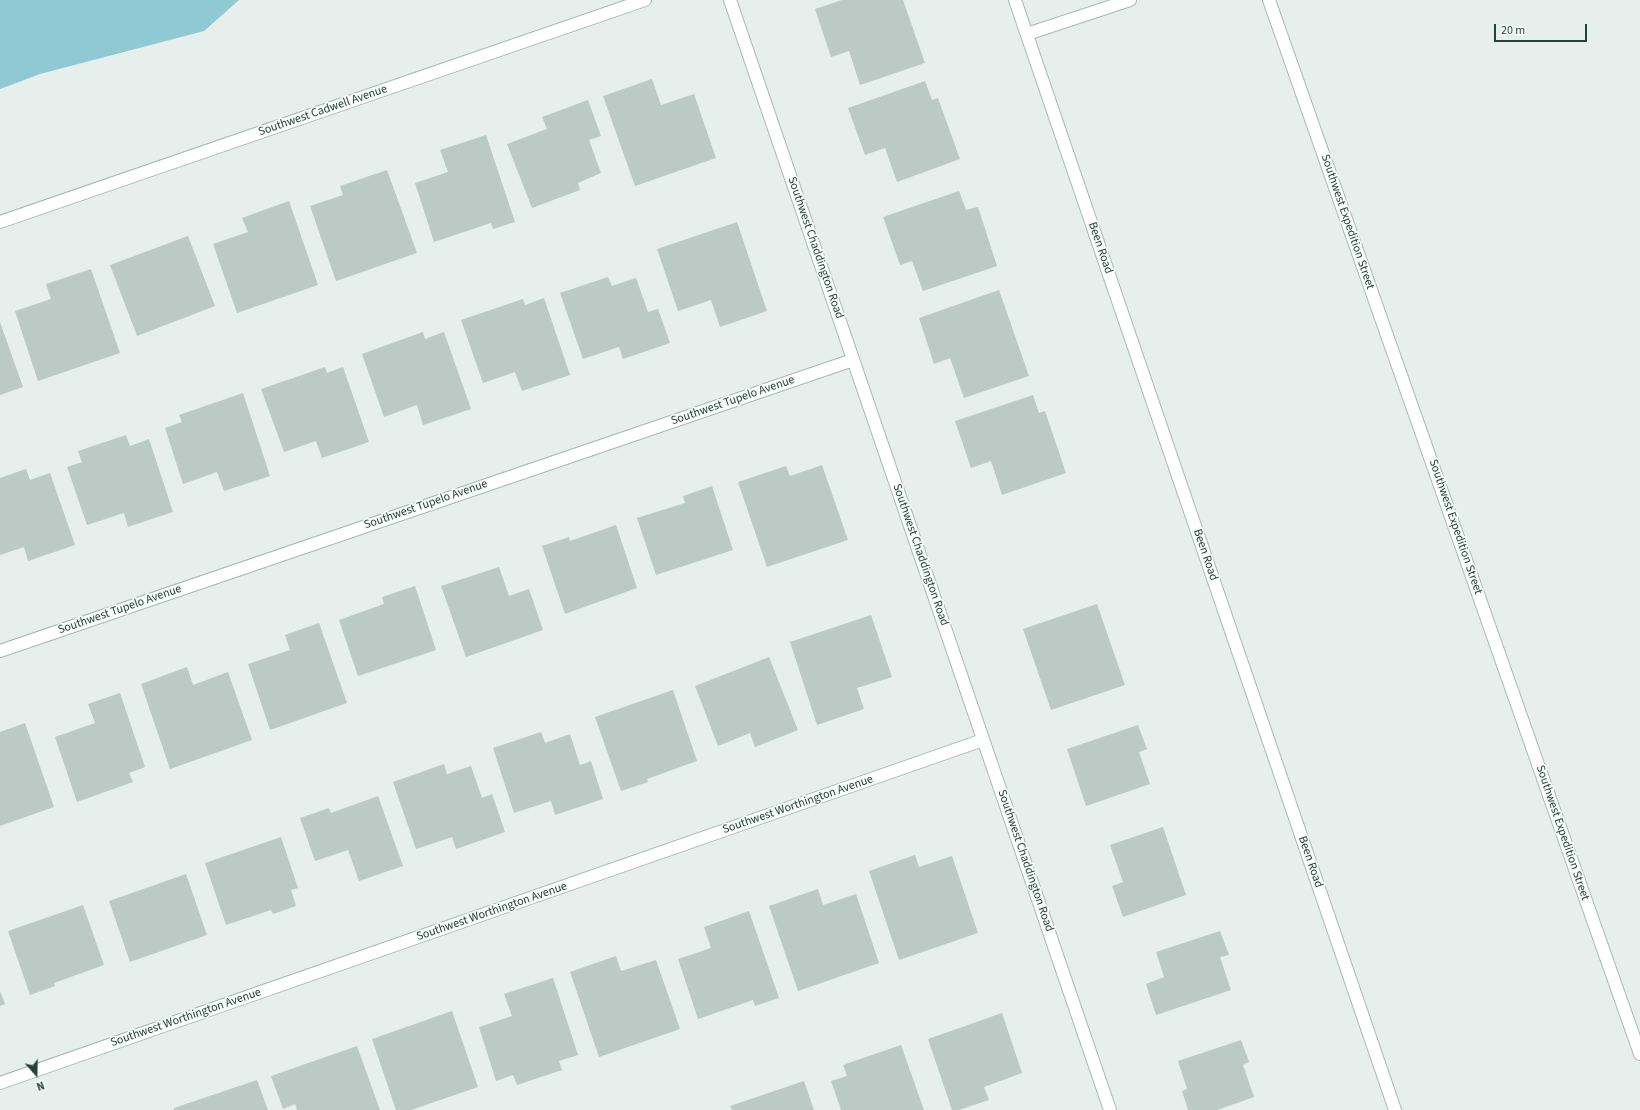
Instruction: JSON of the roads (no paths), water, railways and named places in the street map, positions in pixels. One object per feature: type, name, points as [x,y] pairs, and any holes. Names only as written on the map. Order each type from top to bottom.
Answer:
[{"type":"street","name":"Southwest Cadwell Avenue","points":[[0,222],[645,0]]},
{"type":"street","name":"Southwest Chaddington Road","points":[[730,0],[1110,1110]]},
{"type":"street","name":"Been Road","points":[[1015,0],[1028,34],[1394,1110]]},
{"type":"street","points":[[1028,34],[1130,0]]},
{"type":"street","name":"Southwest Expedition Street","points":[[1270,0],[1640,1054]]},
{"type":"street","name":"Southwest Tupelo Avenue","points":[[0,651],[853,360]]},
{"type":"street","name":"Southwest Worthington Avenue","points":[[0,1083],[983,740]]},
{"type":"water","points":[[0,0],[239,0],[204,31],[40,74],[0,89]]}]
